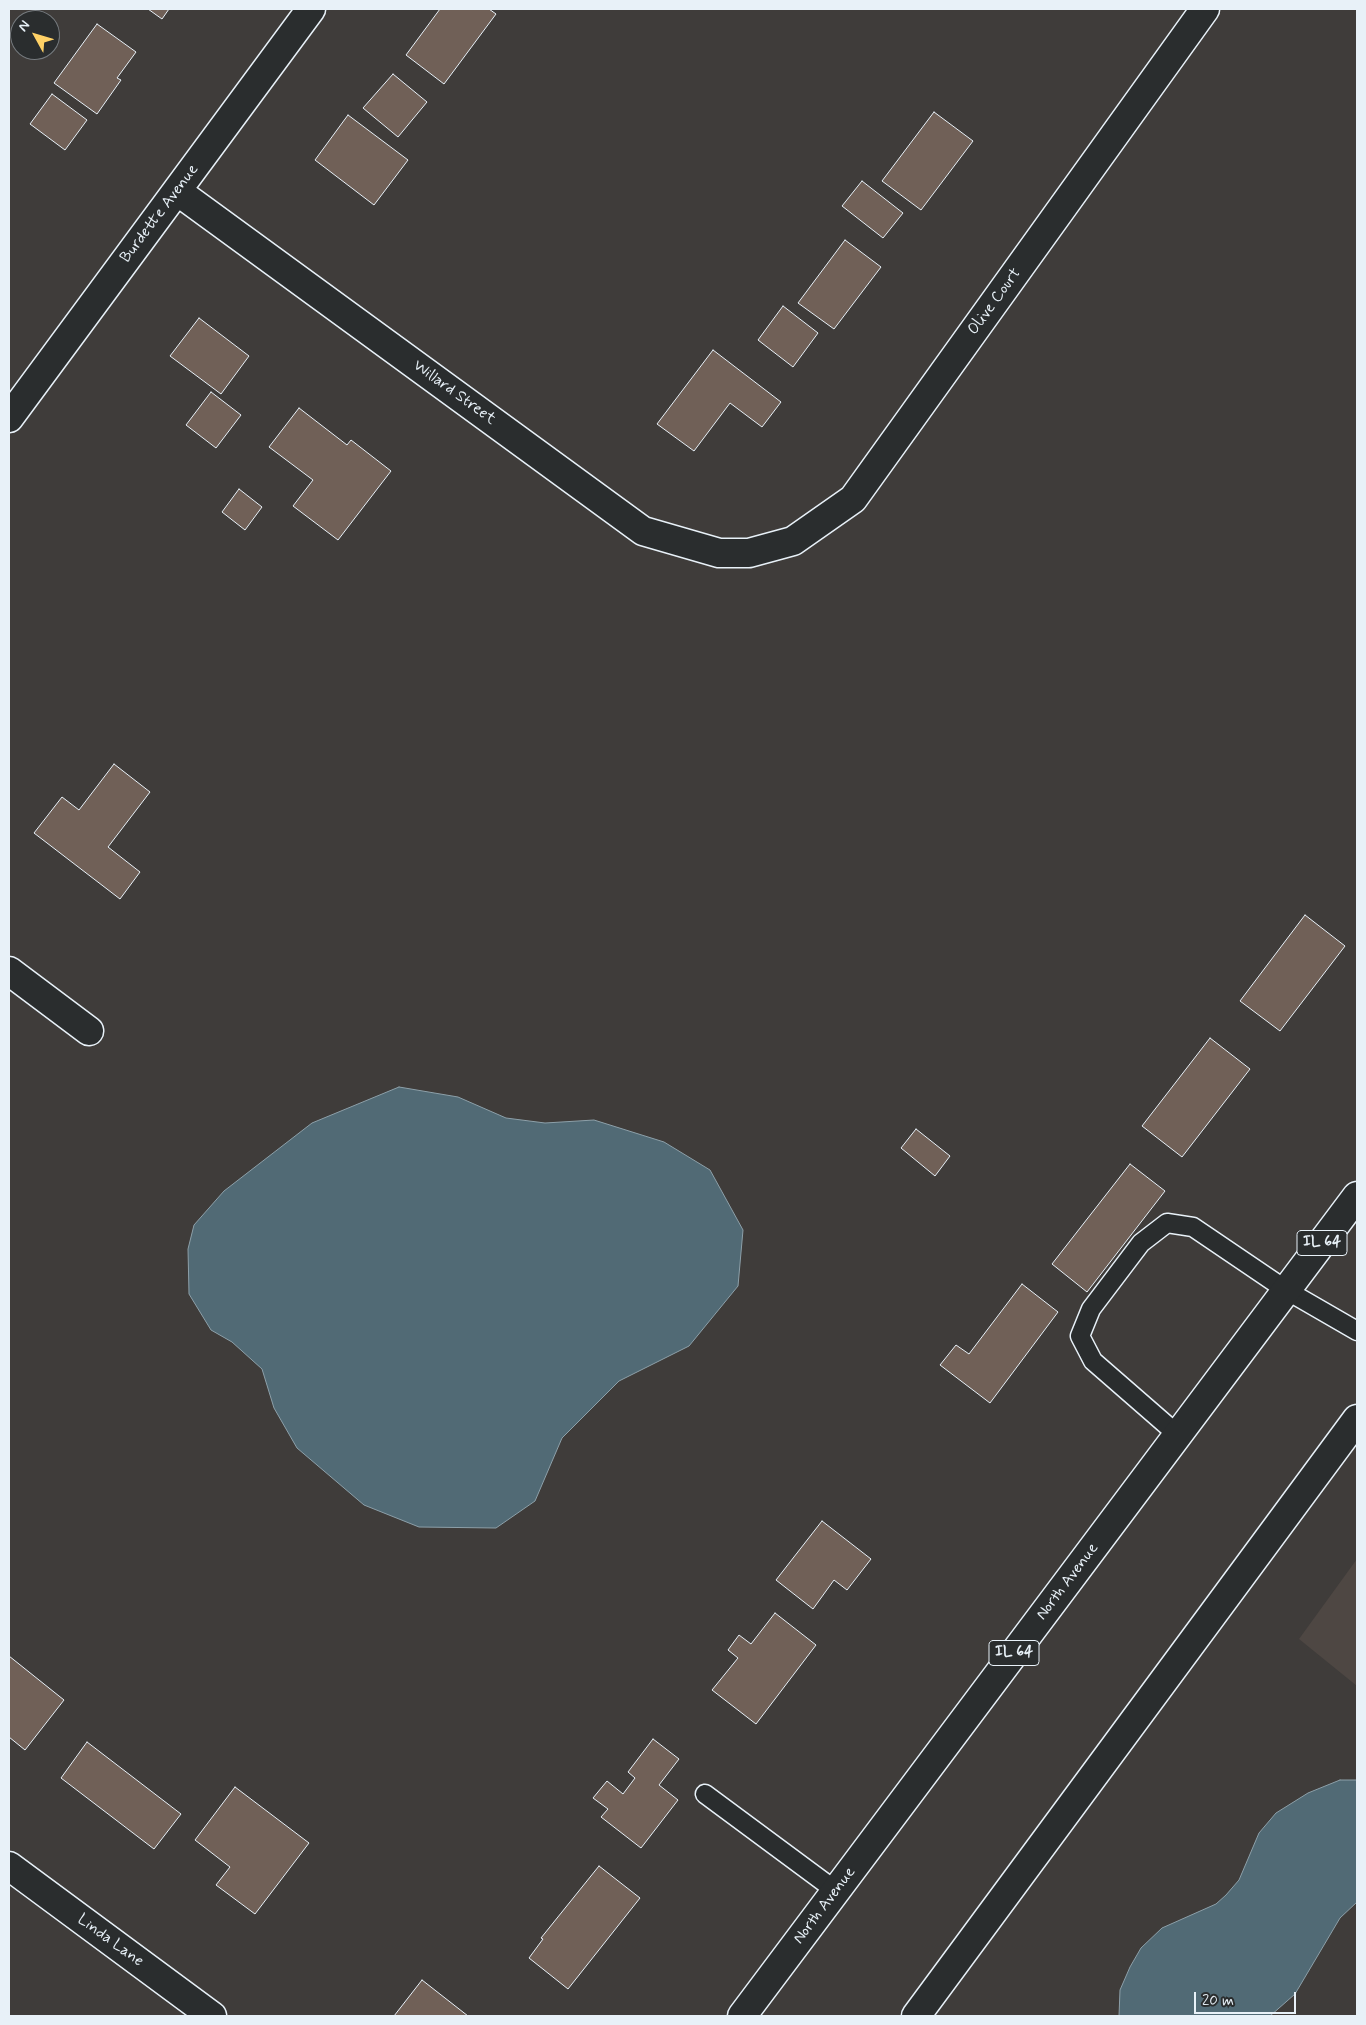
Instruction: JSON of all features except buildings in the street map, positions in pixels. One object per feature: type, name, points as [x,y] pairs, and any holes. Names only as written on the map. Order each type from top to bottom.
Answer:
[{"type":"street","name":"Burdette Avenue","points":[[9,418],[312,9]]},
{"type":"street","name":"Olive Court","points":[[749,553],[793,541],[853,499],[1205,9]]},
{"type":"street","name":"Willard Street","points":[[177,191],[643,532],[719,553],[749,553]]},
{"type":"street","points":[[9,971],[89,1031]]},
{"type":"street","name":"North Avenue","points":[[742,2016],[1357,1196]]},
{"type":"street","points":[[916,2016],[1357,1419]]},
{"type":"street","name":"Linda Lane","points":[[9,1866],[212,2016]]},
{"type":"lane","points":[[1178,1435],[1093,1360],[1080,1336],[1091,1309],[1141,1243],[1167,1223],[1194,1227],[1286,1290],[1357,1331]]},
{"type":"lane","points":[[705,1794],[836,1891]]},
{"type":"shaded area","points":[[1357,1559],[1357,1686],[1299,1639]]},
{"type":"water","points":[[399,1087],[458,1097],[506,1118],[545,1123],[594,1120],[664,1142],[710,1170],[743,1230],[738,1286],[689,1346],[619,1381],[562,1438],[535,1501],[496,1528],[419,1527],[364,1505],[297,1448],[274,1408],[262,1369],[232,1342],[211,1330],[189,1294],[188,1249],[194,1225],[224,1191],[312,1123]]},
{"type":"water","points":[[1340,1780],[1357,1780],[1357,1902],[1340,1918],[1295,1994],[1270,2016],[1119,2016],[1120,1990],[1141,1948],[1162,1928],[1216,1904],[1226,1895],[1239,1880],[1259,1833],[1276,1813],[1308,1793]]}]
